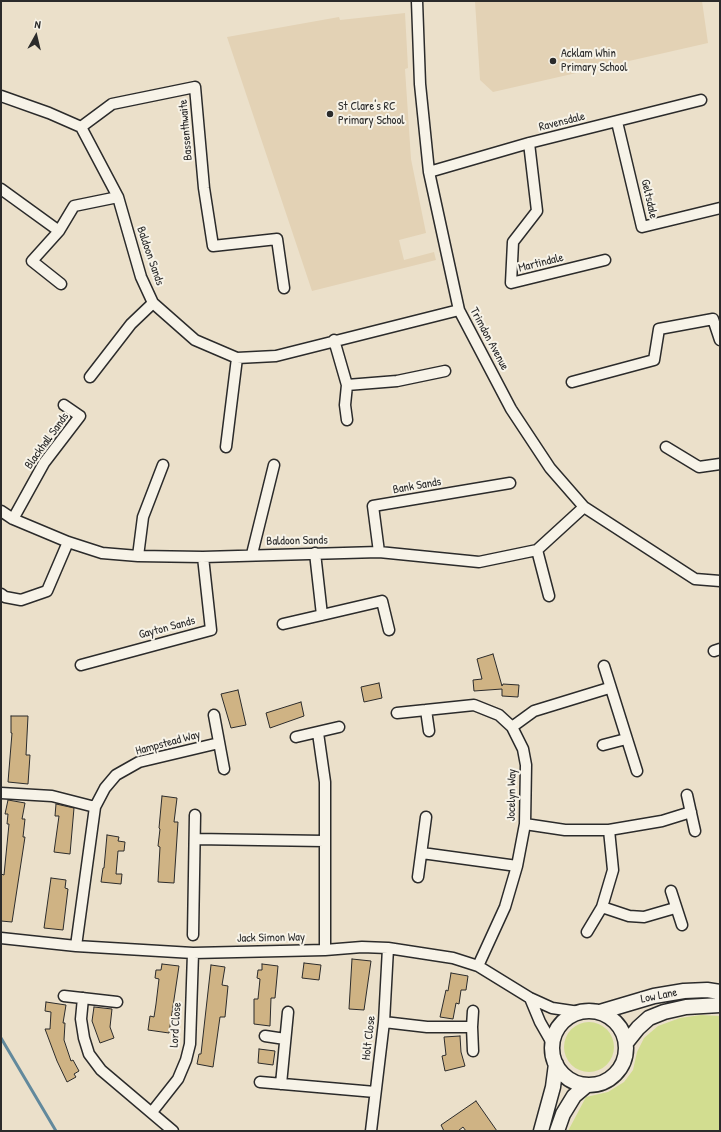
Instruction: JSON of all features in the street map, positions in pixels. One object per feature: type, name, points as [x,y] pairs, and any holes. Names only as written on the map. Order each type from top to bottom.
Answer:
[{"type":"main road","name":"Low Lane","points":[[600,1012],[654,996],[707,990],[720,992]]},
{"type":"main road","name":"Low Lane","points":[[626,1043],[638,1028],[649,1018],[664,1012],[686,1007],[720,1005]]},
{"type":"main road","points":[[589,1010],[610,1016],[624,1033],[626,1056],[621,1068],[612,1078],[600,1084],[587,1085],[574,1082],[563,1075],[552,1054],[552,1043],[556,1029],[566,1018],[579,1012],[589,1010]]},
{"type":"main road","points":[[541,1131],[553,1087],[556,1064]]},
{"type":"main road","points":[[557,1131],[563,1114],[574,1096],[587,1085]]},
{"type":"street","name":"Trimdon Avenue","points":[[417,1],[420,84],[429,172],[459,310],[511,409],[550,468],[584,507],[695,579],[720,582]]},
{"type":"street","name":"Bassenthwaite","points":[[81,127],[112,104],[195,87],[204,188],[212,246],[277,240],[284,288]]},
{"type":"street","points":[[1,96],[49,113],[81,127]]},
{"type":"street","name":"Ravensdale","points":[[429,172],[529,143],[701,100]]},
{"type":"street","name":"Geltsdale","points":[[617,122],[642,227],[720,208]]},
{"type":"street","name":"Baldoon Sands","points":[[81,127],[118,197],[141,277],[153,303],[195,340],[237,358],[276,356],[334,340],[459,310]]},
{"type":"street","name":"Martindale","points":[[529,143],[537,211],[513,242],[511,283],[605,260]]},
{"type":"street","points":[[1,189],[59,231]]},
{"type":"street","points":[[61,284],[32,261],[59,231],[74,206],[118,197]]},
{"type":"street","points":[[90,377],[131,324],[153,303]]},
{"type":"street","points":[[572,382],[654,360],[659,329],[713,319],[720,340]]},
{"type":"street","points":[[334,340],[346,385],[345,405],[347,420]]},
{"type":"street","points":[[226,447],[237,358]]},
{"type":"street","points":[[346,385],[397,381],[445,372]]},
{"type":"street","name":"Blackhall Sands","points":[[13,519],[44,463],[80,416],[64,405]]},
{"type":"street","points":[[666,447],[699,467],[720,464]]},
{"type":"street","points":[[138,556],[143,517],[163,465]]},
{"type":"street","points":[[252,554],[274,465]]},
{"type":"street","name":"Bank Sands","points":[[379,552],[373,506],[510,483]]},
{"type":"street","points":[[550,596],[537,550],[584,507]]},
{"type":"street","name":"Baldoon Sands","points":[[1,511],[13,519],[68,542],[102,552],[138,556],[203,557],[252,554],[379,552],[479,562],[537,550]]},
{"type":"street","points":[[1,594],[5,597],[21,600],[48,591],[68,542]]},
{"type":"street","points":[[315,553],[322,615]]},
{"type":"street","name":"Gayton Sands","points":[[81,665],[211,630],[203,557]]},
{"type":"street","points":[[283,624],[382,601],[389,630]]},
{"type":"street","points":[[604,666],[609,688],[637,771]]},
{"type":"street","points":[[512,727],[534,711],[609,688]]},
{"type":"street","name":"Jocelyn Way","points":[[397,714],[474,705],[499,715],[512,727],[522,749],[526,765],[525,824],[505,907],[478,966]]},
{"type":"street","points":[[426,710],[429,731]]},
{"type":"street","name":"Hampstead Way","points":[[214,715],[224,769]]},
{"type":"street","points":[[296,737],[339,727]]},
{"type":"street","points":[[318,733],[325,782],[325,950]]},
{"type":"street","points":[[603,745],[626,739]]},
{"type":"street","name":"Hampstead Way","points":[[76,946],[95,807],[105,788],[116,775],[133,765],[219,742]]},
{"type":"street","points":[[1,793],[52,796],[95,807]]},
{"type":"street","points":[[687,795],[695,831]]},
{"type":"street","points":[[525,824],[565,830],[608,830],[662,821],[691,812]]},
{"type":"street","points":[[193,935],[195,815]]},
{"type":"street","points":[[418,877],[426,817]]},
{"type":"street","points":[[588,932],[602,907],[613,870],[608,830]]},
{"type":"street","points":[[195,839],[324,841]]},
{"type":"street","points":[[422,853],[516,866]]},
{"type":"street","points":[[671,892],[675,908],[682,925]]},
{"type":"street","points":[[602,907],[629,916],[644,917],[675,908]]},
{"type":"street","name":"Jack Simon Way","points":[[1,938],[76,946],[193,953],[325,950],[362,947],[388,948],[453,958],[478,966],[530,998],[552,1008],[579,1012]]},
{"type":"street","name":"Holt Close","points":[[371,1131],[384,1022],[388,948]]},
{"type":"street","name":"Lord Close","points":[[152,1112],[178,1080],[186,1060],[190,1044],[193,953]]},
{"type":"street","points":[[64,996],[117,1002]]},
{"type":"street","points":[[83,998],[81,1019],[84,1038],[89,1054],[101,1070],[173,1131]]},
{"type":"street","points":[[530,998],[540,1022],[552,1043]]},
{"type":"street","points":[[473,1011],[473,1051]]},
{"type":"street","points":[[281,1084],[288,1012]]},
{"type":"street","points":[[384,1022],[427,1027],[472,1027]]},
{"type":"street","points":[[265,1036],[285,1039]]},
{"type":"street","points":[[260,1082],[375,1092]]},
{"type":"shaded area","name":"Acklam Whin Primary School","points":[[475,1],[702,1],[708,43],[493,92],[480,80]]},
{"type":"shaded area","name":"St Clare's RC Primary School","points":[[405,13],[408,68],[405,69],[411,159],[426,233],[399,240],[404,260],[434,252],[436,260],[312,291],[227,37],[339,17],[340,20]]},
{"type":"green space","points":[[701,1015],[720,1016],[720,1131],[568,1131],[586,1097],[608,1092],[624,1082],[633,1070],[637,1052],[644,1038],[658,1026],[680,1018]]},
{"type":"green space","points":[[589,1022],[603,1026],[610,1033],[614,1047],[610,1061],[603,1068],[589,1072],[575,1068],[568,1061],[564,1047],[568,1033],[575,1026]]},
{"type":"building","points":[[493,654],[502,686],[503,684],[519,685],[518,697],[502,696],[502,689],[474,691],[473,680],[482,679],[477,659]]},
{"type":"building","points":[[379,683],[382,698],[364,702],[361,687]]},
{"type":"building","points":[[238,690],[246,725],[231,728],[221,694]]},
{"type":"building","points":[[301,702],[304,716],[270,728],[266,713]]},
{"type":"building","points":[[11,716],[28,716],[26,755],[30,755],[28,784],[8,782],[12,733]]},
{"type":"building","points":[[162,796],[177,798],[174,822],[178,822],[174,883],[158,882],[160,847],[158,846]]},
{"type":"building","points":[[8,800],[25,803],[22,819],[25,819],[23,837],[25,837],[12,922],[1,921],[1,874],[4,875],[9,824],[7,824],[8,814],[5,814]]},
{"type":"building","points":[[56,804],[74,808],[70,854],[54,852],[59,816],[55,816]]},
{"type":"building","points":[[107,835],[119,837],[118,841],[125,842],[124,851],[118,851],[116,874],[122,874],[121,884],[101,882],[104,868]]},
{"type":"building","points":[[51,878],[66,880],[65,888],[68,889],[63,930],[44,928]]},
{"type":"building","points":[[352,959],[371,961],[364,1010],[349,1009]]},
{"type":"building","points":[[304,963],[321,965],[319,980],[302,978]]},
{"type":"building","points":[[162,964],[179,966],[169,1033],[148,1030],[150,1016],[154,1017],[156,1004],[159,979],[155,978],[156,970],[161,970]]},
{"type":"building","points":[[262,964],[278,966],[275,998],[271,998],[270,1026],[254,1024],[254,999],[258,999],[260,979],[257,978],[258,970],[262,970]]},
{"type":"building","points":[[211,965],[225,967],[222,985],[228,986],[225,1017],[220,1017],[213,1067],[197,1064],[199,1054],[201,1054]]},
{"type":"building","points":[[451,973],[468,976],[466,990],[461,990],[459,1004],[456,1003],[453,1019],[440,1017],[446,990],[448,991]]},
{"type":"building","points":[[46,1002],[66,1005],[63,1023],[65,1023],[64,1040],[71,1061],[73,1060],[79,1071],[74,1074],[76,1077],[67,1082],[45,1029],[50,1029],[51,1012],[45,1011]]},
{"type":"building","points":[[94,1007],[112,1009],[110,1027],[114,1038],[100,1043],[92,1021]]},
{"type":"building","points":[[460,1036],[461,1052],[465,1066],[445,1071],[442,1056],[446,1055],[444,1037]]},
{"type":"building","points":[[259,1049],[275,1051],[273,1065],[258,1063]]},
{"type":"building","points":[[476,1101],[497,1131],[466,1131],[463,1127],[458,1131],[444,1131],[441,1125]]},
{"type":"waterway","points":[[1,1038],[56,1131]]},
{"type":"place","name":"Acklam Whin Primary School","points":[[553,61]]},
{"type":"place","name":"St Clare's RC Primary School","points":[[330,114]]}]
